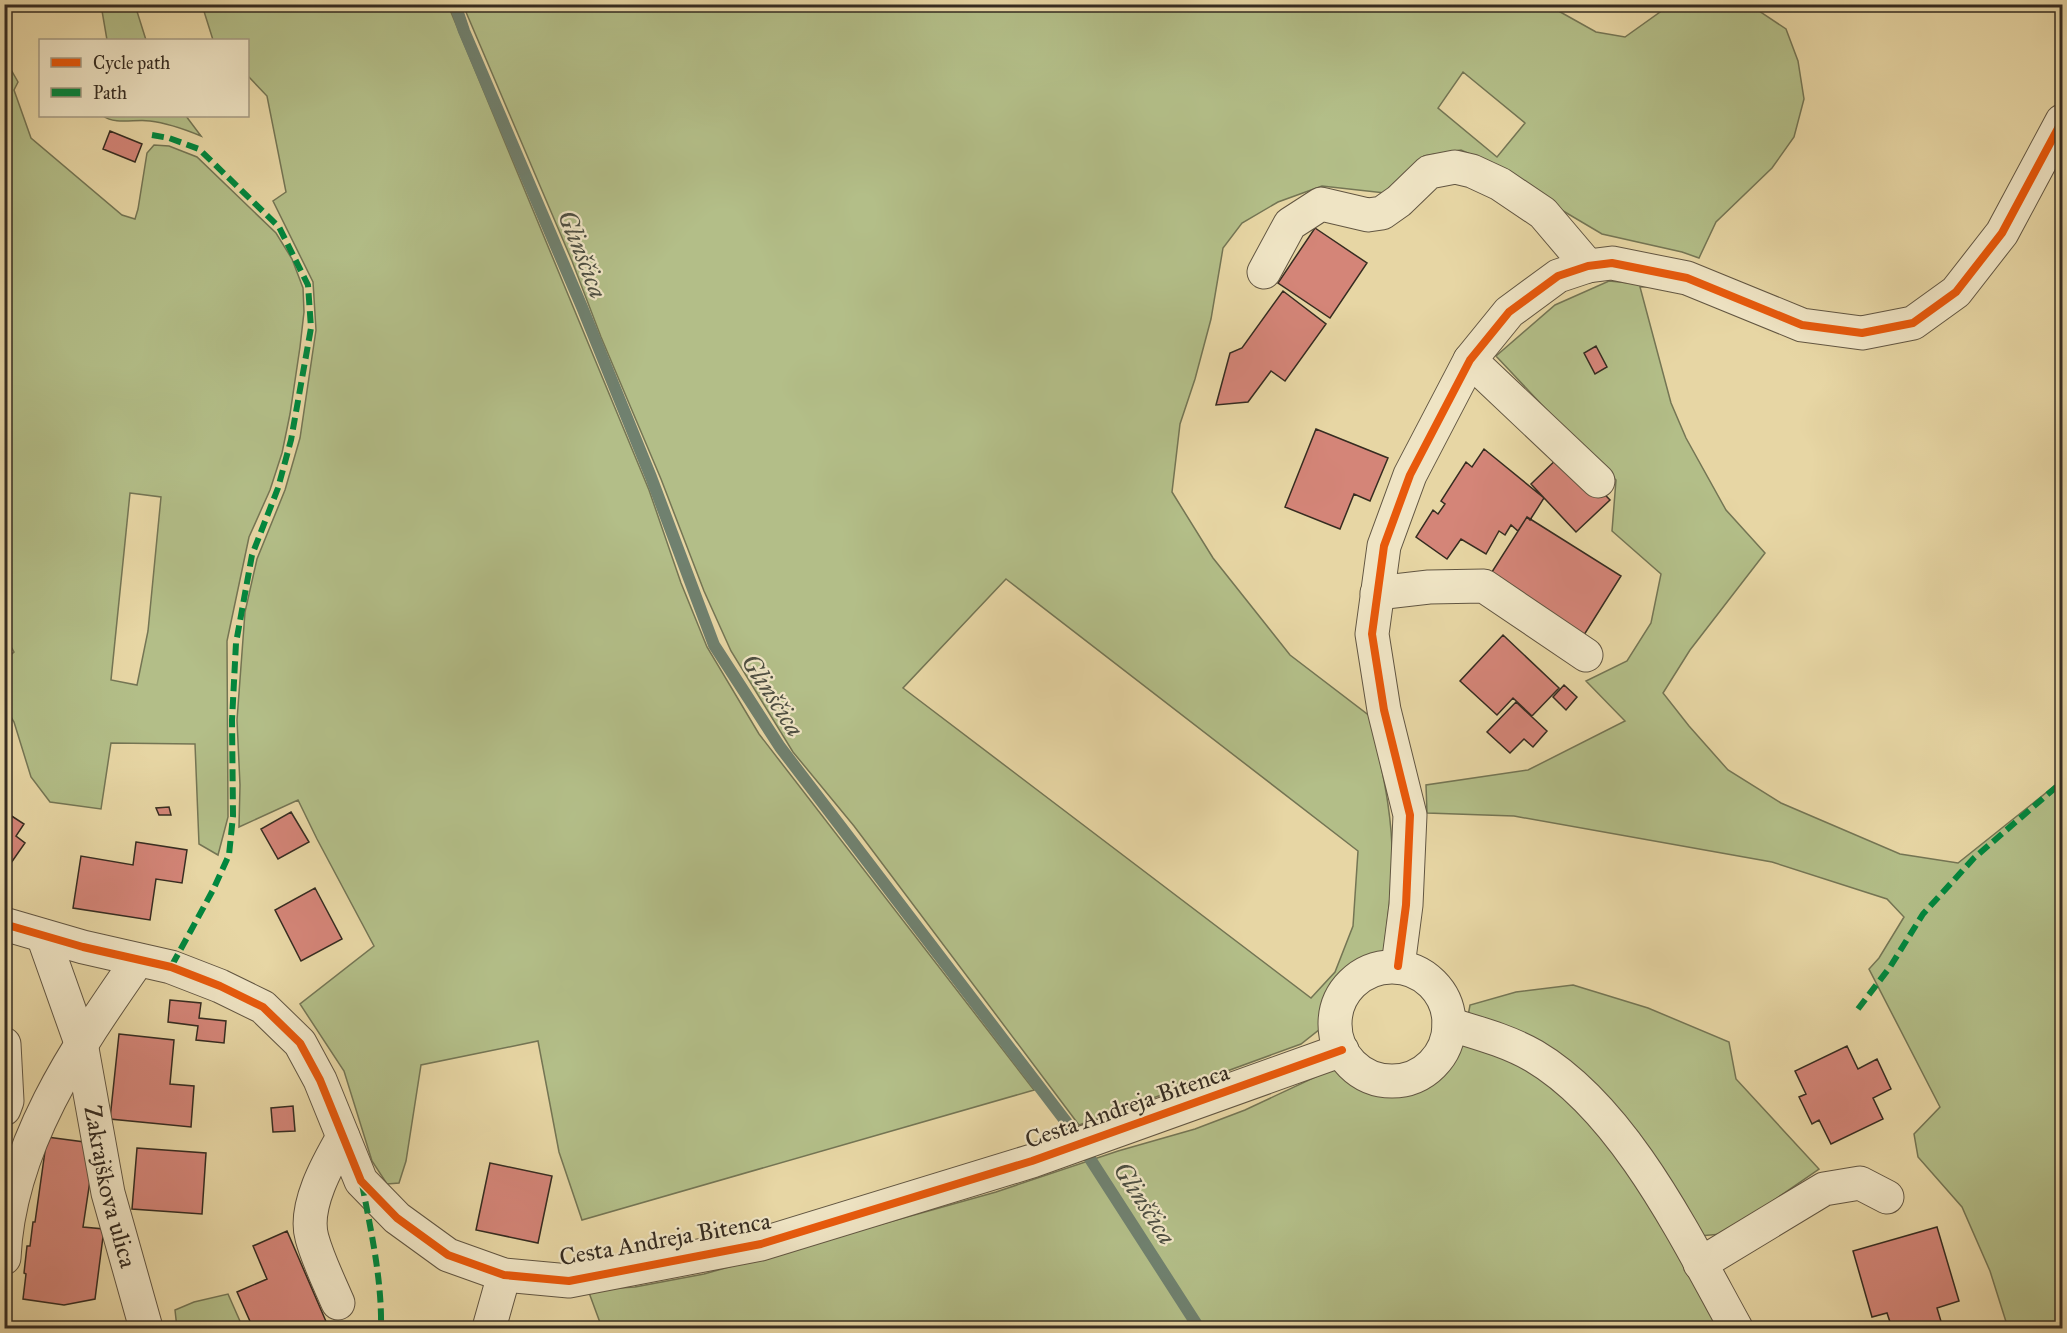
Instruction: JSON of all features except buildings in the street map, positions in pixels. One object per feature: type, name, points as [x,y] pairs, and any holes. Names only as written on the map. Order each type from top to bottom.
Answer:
[{"type":"street","points":[[1398,966],[1406,905],[1410,815],[1384,710],[1372,634],[1384,546],[1410,475],[1470,360],[1509,312],[1558,276],[1588,266],[1612,264],[1687,278],[1802,325],[1862,333],[1913,323],[1956,292],[2002,233],[2062,121]]},
{"type":"street","points":[[1264,272],[1290,224],[1321,204],[1368,215],[1382,213],[1399,201],[1429,172],[1455,167],[1472,171],[1500,184],[1543,213],[1588,266]]},
{"type":"street","points":[[1470,360],[1598,481]]},
{"type":"street","points":[[1377,593],[1430,586],[1484,586],[1586,655]]},
{"type":"street","name":"Cesta Andreja Bitenca","points":[[4,924],[43,936],[171,967],[263,1007],[300,1043],[320,1080],[361,1181],[397,1218],[448,1255],[504,1275],[569,1281],[761,1244],[1032,1161],[1342,1050]]},
{"type":"street","name":"Zakrajškova ulica","points":[[43,936],[81,1043],[108,1194],[146,1329]]},
{"type":"street","points":[[4,1258],[5,1238],[18,1175],[42,1117],[81,1043],[138,960]]},
{"type":"street","points":[[1398,966],[1416,972],[1432,982],[1443,998],[1449,1015],[1449,1024],[1449,1034],[1442,1051],[1431,1066],[1415,1076],[1397,1081],[1378,1079],[1361,1071],[1347,1059],[1338,1042],[1335,1023],[1338,1004],[1347,988],[1362,976],[1379,968],[1398,966]]},
{"type":"street","points":[[1449,1024],[1487,1035],[1534,1056],[1581,1091],[1626,1142],[1700,1264],[1736,1329]]},
{"type":"street","points":[[4,1044],[7,1101],[4,1109]]},
{"type":"street","points":[[338,1304],[311,1236],[310,1219],[324,1170],[343,1137]]},
{"type":"street","points":[[1700,1264],[1824,1189],[1860,1183],[1887,1197]]},
{"type":"street","points":[[489,1329],[504,1275]]},
{"type":"green space","points":[[1546,4],[1596,32],[1625,37],[1663,10],[1683,5],[1750,5],[1786,29],[1798,61],[1804,99],[1794,137],[1772,168],[1716,222],[1699,258],[1602,234],[1548,202],[1495,165],[1461,150],[1424,156],[1385,193],[1322,186],[1278,202],[1242,223],[1223,248],[1211,319],[1180,424],[1172,492],[1213,558],[1290,655],[1371,717],[1386,792],[1392,849],[1391,890],[1383,956],[1358,965],[1335,994],[1325,1025],[1301,1044],[1079,1125],[854,826],[793,752],[731,651],[704,591],[572,261],[463,5]],"holes":[[[1463,72],[1525,123],[1497,157],[1438,108]],[[1006,579],[1358,851],[1353,926],[1335,972],[1311,998],[903,688]]]},
{"type":"green space","points":[[101,5],[135,5],[146,39],[107,39]]},
{"type":"green space","points":[[202,5],[448,5],[649,490],[681,583],[707,647],[759,734],[1034,1090],[582,1220],[559,1152],[538,1041],[421,1065],[406,1161],[399,1183],[387,1184],[372,1161],[344,1071],[300,1004],[374,946],[298,800],[239,827],[237,720],[245,612],[257,559],[285,490],[300,438],[316,330],[313,282],[273,201],[286,192],[267,96],[249,77],[249,39],[213,39]]},
{"type":"green space","points":[[5,59],[18,82],[14,90],[31,138],[122,215],[135,219],[147,153],[154,145],[169,146],[197,157],[276,233],[292,259],[303,288],[304,312],[300,347],[282,453],[270,490],[249,537],[227,641],[228,817],[218,855],[199,844],[195,744],[111,743],[101,809],[50,802],[31,777],[14,722],[5,707],[5,660],[14,652],[4,634]],"holes":[[[130,493],[161,497],[148,631],[137,685],[111,680]]]},
{"type":"green space","points":[[105,117],[187,117],[201,136],[163,123]]},
{"type":"green space","points":[[1609,281],[1662,286],[1640,287],[1671,403],[1686,438],[1726,510],[1765,553],[1690,650],[1663,693],[1728,770],[1781,803],[1900,854],[1958,863],[2062,780],[2062,1328],[2008,1328],[1990,1271],[1962,1207],[1918,1157],[1914,1134],[1940,1107],[1869,969],[1879,958],[1904,917],[1887,899],[1772,862],[1514,816],[1427,813],[1426,785],[1528,770],[1625,721],[1586,681],[1627,661],[1651,623],[1661,574],[1612,531],[1616,480],[1496,356],[1555,305]]},
{"type":"green space","points":[[1573,985],[1648,1008],[1729,1042],[1736,1079],[1819,1169],[1722,1234],[1699,1236],[1650,1150],[1468,1016],[1470,1005],[1516,992]]},
{"type":"green space","points":[[1462,1042],[1511,1057],[1555,1082],[1626,1159],[1723,1328],[602,1328],[588,1290],[635,1287],[704,1274],[996,1192],[1118,1151],[1195,1129],[1245,1110],[1341,1065],[1369,1085],[1403,1091],[1440,1073]]},
{"type":"green space","points":[[228,1294],[243,1328],[177,1328],[175,1310],[194,1302]]},
{"type":"waterway","name":"Glinščica","points":[[455,4],[464,31],[582,307],[651,477],[714,645],[780,747],[1067,1123],[1199,1328]]},
{"type":"marked path","points":[[152,135],[169,138],[199,149],[279,227],[308,285],[311,328],[291,440],[278,488],[252,555],[236,643],[232,720],[233,816],[229,855],[213,890],[171,967]]},
{"type":"marked path","points":[[1858,1009],[1890,967],[1923,914],[1974,858],[2062,782]]},
{"type":"marked path","points":[[362,1184],[378,1274],[381,1328]]},
{"type":"cycle path","points":[[1398,966],[1406,905],[1410,815],[1384,710],[1372,634],[1384,546],[1410,475],[1470,360],[1509,312],[1558,276],[1588,266],[1612,263],[1687,278],[1802,325],[1862,333],[1913,323],[1956,292],[2002,233],[2062,121]]},
{"type":"cycle path","points":[[4,924],[83,947],[171,967],[220,986],[263,1007],[300,1043],[320,1080],[361,1181],[397,1218],[448,1255],[504,1275],[569,1281],[761,1244],[1032,1161],[1342,1050]]}]
